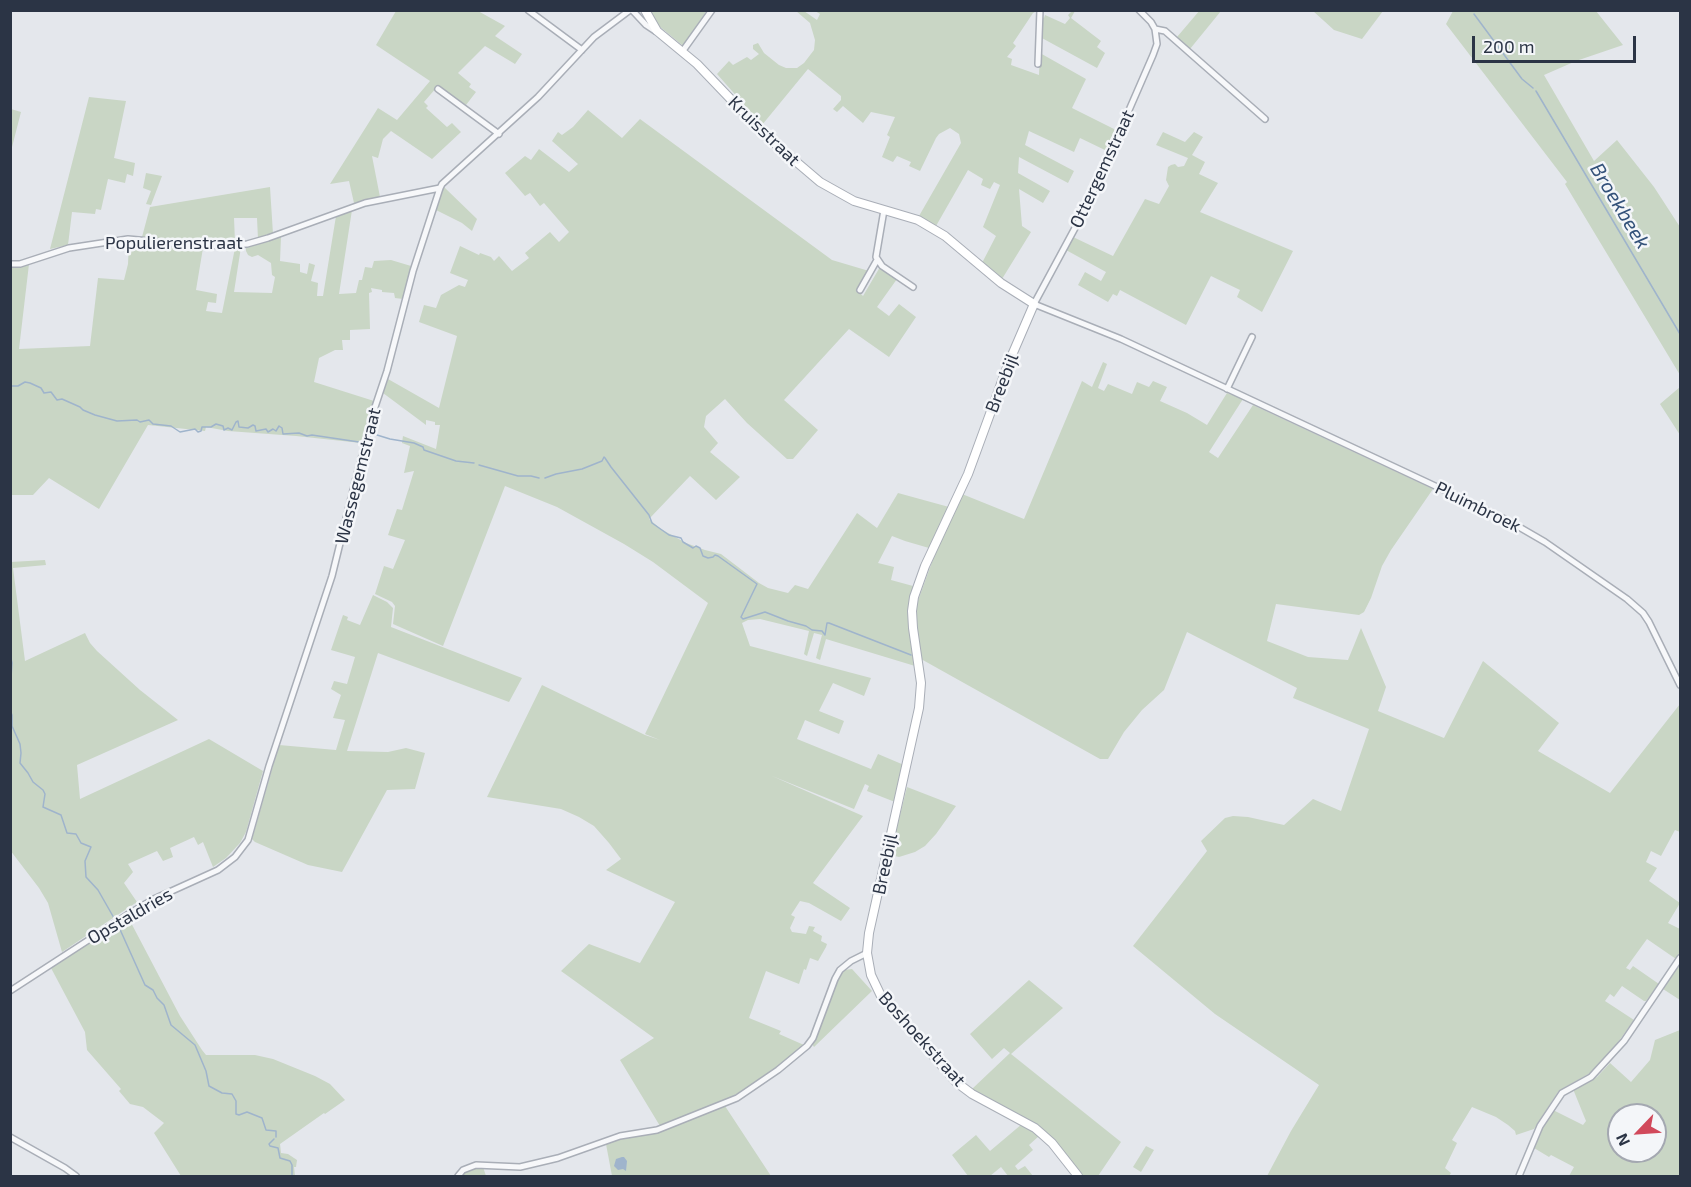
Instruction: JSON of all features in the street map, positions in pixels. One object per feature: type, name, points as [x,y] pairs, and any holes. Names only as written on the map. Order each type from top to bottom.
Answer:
[{"type":"street","points":[[528,10],[582,50]]},
{"type":"street","name":"Wassegemstraat","points":[[248,840],[269,766],[332,576],[375,407],[387,371],[413,271],[440,188],[560,75],[594,37],[631,10]]},
{"type":"street","name":"Kruisstraat","points":[[631,10],[646,25],[711,77],[766,136],[820,182],[854,201],[918,220],[945,236],[1001,283],[1034,304]]},
{"type":"street","name":"Kruisstraat","points":[[645,10],[657,32]]},
{"type":"street","points":[[682,52],[712,10]]},
{"type":"street","points":[[1038,64],[1040,10]]},
{"type":"street","points":[[1139,10],[1155,29],[1165,31],[1265,119]]},
{"type":"street","name":"Ottergemstraat","points":[[1034,304],[1111,155],[1157,44],[1155,29]]},
{"type":"street","points":[[438,89],[499,134]]},
{"type":"street","name":"Populierenstraat","points":[[10,264],[20,264],[69,248],[128,239],[186,245],[247,243],[268,238],[365,203],[440,188]]},
{"type":"street","points":[[860,290],[877,260],[876,251],[884,210]]},
{"type":"street","points":[[877,260],[887,270],[913,287]]},
{"type":"street","name":"Pluimbroek","points":[[1034,304],[1121,339],[1507,520],[1545,542],[1635,605],[1649,622],[1680,685]]},
{"type":"street","name":"Breebijl","points":[[867,953],[869,933],[920,708],[921,683],[912,610],[914,597],[925,566],[968,474],[1009,362],[1034,304]]},
{"type":"street","points":[[1227,389],[1252,337]]},
{"type":"street","name":"Opstaldries","points":[[10,991],[126,914],[218,870],[235,857],[248,840]]},
{"type":"street","points":[[458,1176],[473,1166],[520,1167],[558,1158],[620,1136],[657,1130],[732,1100],[770,1077],[807,1046],[813,1038],[840,970],[867,953]]},
{"type":"street","name":"Boshoekstraat","points":[[867,953],[871,975],[881,996],[956,1082],[972,1094],[1035,1128],[1044,1135],[1078,1176]]},
{"type":"street","points":[[1519,1176],[1536,1133],[1550,1109],[1562,1093],[1591,1077],[1624,1041],[1680,958]]},
{"type":"street","points":[[10,1137],[76,1176]]},
{"type":"green space","points":[[707,10],[684,45],[659,26],[650,11]]},
{"type":"green space","points":[[1200,10],[1221,11],[1190,49],[1177,37]]},
{"type":"green space","points":[[396,11],[478,11],[505,26],[495,36],[522,54],[515,64],[485,46],[458,73],[471,84],[469,87],[476,92],[466,105],[437,87],[424,102],[428,106],[426,108],[447,127],[452,123],[461,132],[432,159],[391,131],[383,139],[378,158],[372,156],[380,197],[354,203],[349,181],[330,184],[378,108],[397,120],[430,81],[376,45]]},
{"type":"green space","points":[[796,11],[804,11],[817,20],[820,14],[815,11],[1037,11],[1033,13],[1013,43],[1016,46],[1007,57],[1012,59],[1011,65],[1039,75],[1040,53],[1086,79],[1072,108],[1116,130],[1107,151],[1080,138],[1074,152],[1029,131],[1025,145],[1074,171],[1068,183],[1019,157],[1018,173],[1050,191],[1043,203],[1019,189],[1022,226],[1031,232],[1002,279],[982,263],[996,236],[983,227],[1000,185],[994,182],[990,189],[981,185],[983,179],[968,170],[936,226],[919,216],[961,143],[959,134],[950,128],[939,134],[920,171],[909,166],[911,162],[897,156],[893,162],[882,157],[890,137],[887,135],[895,117],[871,112],[863,123],[843,106],[837,112],[833,109],[841,100],[841,96],[808,69],[762,125],[717,74],[729,61],[733,65],[747,57],[751,60],[759,54],[753,49],[753,45],[758,43],[764,53],[779,65],[786,68],[797,68],[804,63],[814,50],[815,40],[810,23]]},
{"type":"green space","points":[[1072,11],[1075,11],[1071,18],[1101,41],[1097,47],[1105,53],[1097,68],[1040,37],[1040,16],[1044,18],[1045,15],[1065,24]]},
{"type":"green space","points":[[1313,11],[1383,11],[1362,39],[1334,30]]},
{"type":"green space","points":[[1453,11],[1596,11],[1623,45],[1544,75],[1594,161],[1617,140],[1654,187],[1680,227],[1680,375],[1565,184],[1567,182],[1446,24]]},
{"type":"green space","points":[[89,97],[126,101],[114,158],[135,163],[133,176],[127,174],[125,183],[108,179],[101,210],[96,209],[95,214],[72,212],[68,245],[50,249]]},
{"type":"green space","points":[[10,109],[21,112],[11,151]]},
{"type":"green space","points":[[588,110],[622,138],[640,119],[832,260],[869,271],[861,294],[863,296],[880,267],[897,279],[877,307],[889,316],[899,304],[916,317],[889,357],[849,329],[784,400],[818,430],[793,459],[787,459],[747,423],[725,399],[706,416],[704,427],[718,443],[710,452],[740,477],[716,500],[690,476],[649,519],[661,529],[686,543],[721,554],[768,588],[788,593],[795,585],[808,589],[857,513],[877,528],[898,493],[949,507],[929,548],[892,536],[878,563],[894,567],[891,580],[913,586],[909,601],[909,616],[915,666],[826,639],[820,660],[816,658],[822,635],[814,633],[807,656],[804,654],[809,631],[760,619],[742,623],[750,646],[871,678],[864,696],[833,683],[819,711],[844,721],[839,734],[805,720],[797,739],[871,769],[878,754],[904,765],[895,802],[867,791],[869,786],[865,784],[854,809],[772,776],[863,816],[813,883],[850,908],[841,921],[809,903],[800,901],[791,915],[795,917],[790,928],[792,932],[806,934],[809,926],[815,927],[813,931],[822,936],[821,941],[827,944],[826,947],[818,961],[810,958],[799,984],[766,971],[749,1018],[781,1031],[779,1034],[804,1045],[782,1064],[742,1091],[660,1126],[620,1060],[654,1038],[561,971],[589,944],[640,963],[675,902],[606,870],[621,859],[594,826],[579,817],[561,809],[487,797],[542,685],[645,735],[660,740],[645,734],[708,603],[653,562],[624,544],[557,507],[505,486],[443,646],[393,624],[395,606],[392,602],[375,594],[384,566],[393,569],[405,540],[388,535],[397,509],[402,510],[414,471],[404,473],[410,446],[402,443],[403,436],[436,449],[440,425],[426,420],[426,425],[383,393],[388,379],[439,408],[457,336],[419,322],[424,305],[436,308],[441,295],[459,285],[465,287],[468,280],[450,273],[460,246],[479,255],[480,253],[491,257],[494,261],[499,256],[512,271],[529,258],[525,253],[550,232],[559,242],[569,232],[544,203],[540,206],[530,193],[525,196],[505,173],[525,156],[531,160],[539,149],[569,172],[578,164],[552,141],[558,132],[562,135],[573,127]]},
{"type":"green space","points":[[1163,132],[1185,142],[1194,132],[1203,137],[1192,155],[1205,162],[1199,174],[1218,183],[1200,212],[1293,251],[1262,312],[1237,297],[1240,290],[1211,276],[1186,325],[1120,290],[1117,296],[1113,294],[1108,302],[1078,285],[1085,272],[1101,281],[1106,272],[1066,250],[1073,237],[1113,256],[1145,199],[1159,204],[1169,186],[1166,180],[1168,167],[1175,164],[1178,167],[1184,166],[1188,158],[1156,145]]},
{"type":"green space","points":[[146,173],[162,176],[151,205],[146,204],[151,191],[143,188]]},
{"type":"green space","points":[[270,187],[273,234],[258,239],[257,218],[234,218],[235,242],[189,243],[142,237],[150,207]]},
{"type":"green space","points":[[444,187],[477,219],[472,231],[462,223],[436,210]]},
{"type":"green space","points":[[352,210],[339,294],[356,293],[365,267],[372,268],[374,261],[391,260],[411,266],[403,299],[395,298],[394,293],[371,288],[372,292],[369,293],[370,329],[350,330],[350,340],[342,340],[343,350],[335,350],[319,358],[314,382],[374,401],[361,443],[206,427],[205,431],[148,425],[99,509],[49,478],[33,495],[11,495],[10,267],[29,264],[19,349],[90,346],[98,278],[124,280],[128,264],[129,242],[203,248],[196,290],[217,294],[216,303],[208,302],[206,311],[222,313],[235,248],[241,247],[234,292],[272,293],[275,277],[272,275],[271,263],[258,255],[252,257],[248,255],[246,246],[281,237],[280,261],[300,264],[300,272],[307,274],[309,263],[315,265],[311,281],[318,283],[317,296],[323,296],[336,216]]},
{"type":"green space","points":[[1103,362],[1107,364],[1098,388],[1104,391],[1108,384],[1132,394],[1137,382],[1149,387],[1153,381],[1167,387],[1160,401],[1207,425],[1227,393],[1243,399],[1209,452],[1218,458],[1253,405],[1433,489],[1382,566],[1364,612],[1359,615],[1276,604],[1267,641],[1308,657],[1348,660],[1361,628],[1386,687],[1378,711],[1444,738],[1483,661],[1559,723],[1538,751],[1610,793],[1680,704],[1680,832],[1675,830],[1661,856],[1651,851],[1646,862],[1657,868],[1649,881],[1680,903],[1668,923],[1680,929],[1680,953],[1676,959],[1647,939],[1626,968],[1630,970],[1633,966],[1659,984],[1646,1001],[1622,986],[1614,997],[1610,994],[1605,1001],[1634,1020],[1616,1045],[1590,1073],[1558,1092],[1534,1129],[1516,1135],[1515,1131],[1496,1117],[1472,1107],[1452,1140],[1457,1143],[1445,1168],[1451,1173],[1449,1176],[1267,1176],[1319,1085],[1215,1014],[1133,946],[1207,851],[1201,841],[1225,818],[1248,817],[1284,825],[1313,799],[1341,811],[1369,729],[1293,698],[1297,688],[1187,632],[1164,690],[1142,710],[1124,732],[1108,759],[1100,759],[921,659],[915,609],[936,551],[962,494],[1024,519],[1082,381],[1092,387]]},
{"type":"green space","points":[[1680,387],[1680,435],[1660,404]]},
{"type":"green space","points":[[45,560],[46,565],[13,568],[25,661],[85,633],[97,651],[140,690],[178,720],[77,765],[80,799],[209,739],[263,771],[246,832],[240,843],[226,858],[213,867],[203,842],[198,845],[194,837],[170,848],[173,857],[163,861],[157,851],[128,864],[133,872],[124,883],[137,902],[62,952],[48,903],[10,850],[11,562]]},
{"type":"green space","points":[[373,595],[393,608],[391,627],[522,678],[509,702],[378,653],[347,751],[388,752],[406,748],[425,753],[415,789],[387,790],[342,872],[308,865],[252,839],[279,745],[336,750],[345,720],[333,718],[341,695],[331,689],[334,681],[347,684],[355,657],[331,650],[343,615],[348,617],[347,620],[360,625]]},
{"type":"green space","points":[[907,787],[956,806],[925,846],[899,857],[890,855]]},
{"type":"green space","points":[[128,917],[180,1016],[206,1055],[255,1055],[273,1059],[330,1084],[345,1100],[280,1144],[281,1153],[288,1154],[297,1160],[296,1167],[294,1167],[295,1176],[181,1176],[154,1133],[164,1123],[143,1107],[130,1104],[119,1091],[121,1089],[87,1050],[85,1032],[51,968]]},
{"type":"green space","points":[[1680,963],[1680,1000],[1663,989]]},
{"type":"green space","points":[[852,969],[872,991],[814,1047],[812,1044],[839,975],[844,970]]},
{"type":"green space","points":[[1029,980],[1063,1008],[1011,1054],[1121,1142],[1098,1176],[1083,1176],[1045,1132],[1030,1121],[972,1089],[1010,1053],[1004,1048],[992,1059],[970,1034]]},
{"type":"green space","points":[[1680,1030],[1680,1176],[1569,1176],[1574,1167],[1534,1148],[1541,1127],[1553,1110],[1583,1125],[1586,1121],[1573,1089],[1597,1077],[1610,1063],[1631,1082],[1650,1060],[1655,1040]]},
{"type":"green space","points":[[725,1106],[771,1176],[612,1176],[606,1144],[673,1127]]},
{"type":"green space","points":[[1022,1124],[1039,1136],[1029,1145],[1033,1150],[1015,1166],[1018,1170],[1025,1166],[1033,1176],[1008,1176],[1001,1167],[990,1176],[968,1176],[952,1155],[976,1135],[990,1151]]},
{"type":"green space","points":[[1146,1146],[1154,1150],[1141,1172],[1133,1167]]},
{"type":"green space","points":[[483,1167],[486,1176],[460,1176],[464,1172]]},
{"type":"water","points":[[622,1157],[627,1161],[626,1171],[618,1170],[614,1166],[616,1159]]},
{"type":"waterway","name":"Broekbeek","points":[[1474,14],[1522,79],[1533,88]]},
{"type":"waterway","name":"Broekbeek","points":[[1536,91],[1680,334]]},
{"type":"waterway","points":[[10,386],[30,383],[41,388],[44,393],[51,392],[57,400],[62,399],[95,415],[117,421],[149,420],[153,424],[171,426],[180,432],[195,429],[198,432],[202,427],[211,427],[216,424],[223,426],[224,430],[228,428],[232,430],[238,421],[239,427],[248,428],[253,425],[256,431],[266,429],[268,432],[273,429],[276,431],[279,426],[283,434],[299,433],[359,442]]},
{"type":"waterway","points":[[377,435],[414,443],[423,447],[424,450],[456,461],[474,463]]},
{"type":"waterway","points":[[545,478],[582,469],[602,461],[604,457],[649,515],[652,523],[669,535],[681,538],[693,548],[696,546],[700,548],[703,556],[708,558],[718,556],[757,584],[741,617],[743,619],[765,612],[812,630],[822,631],[825,635],[827,623],[829,623],[911,655]]},
{"type":"waterway","points":[[479,465],[518,476],[539,478]]},
{"type":"waterway","points":[[10,654],[12,663],[10,691]]},
{"type":"waterway","points":[[10,710],[12,726],[20,744],[20,763],[33,782],[43,790],[45,794],[43,807],[61,815],[67,833],[76,834],[81,843],[91,847],[85,861],[86,877],[98,890],[114,918]]},
{"type":"waterway","points":[[118,925],[145,985],[153,990],[164,1005],[171,1025],[195,1045],[206,1071],[209,1086],[222,1093],[232,1094],[236,1101],[236,1114],[247,1112],[262,1118],[266,1130],[276,1131],[276,1137]]},
{"type":"waterway","points":[[274,1139],[269,1144],[278,1148],[280,1158],[290,1161],[292,1176]]}]
